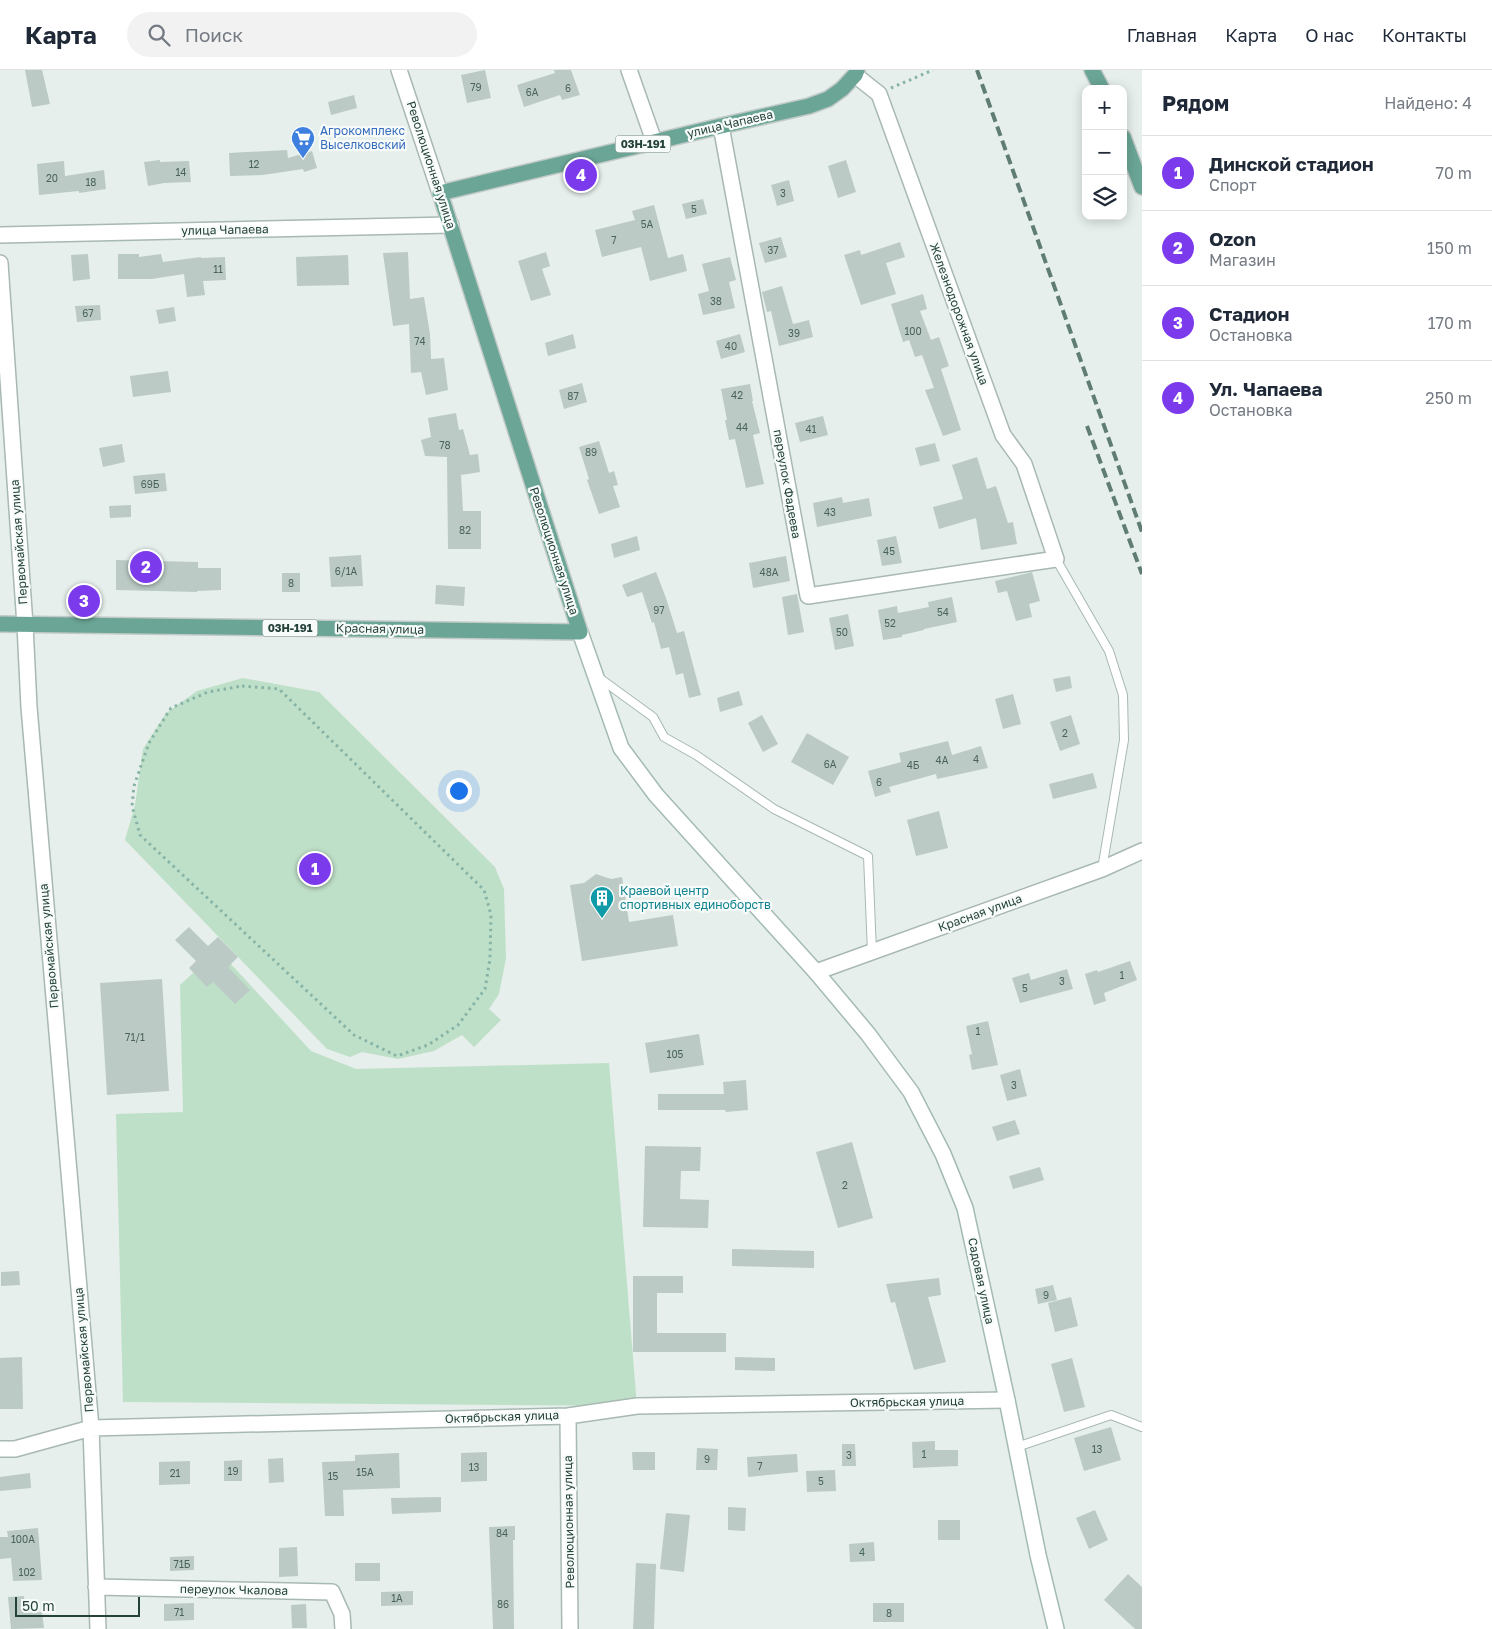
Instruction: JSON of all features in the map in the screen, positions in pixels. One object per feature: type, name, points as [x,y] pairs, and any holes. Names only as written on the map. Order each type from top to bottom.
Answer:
[{"type":"main road","points":[[1092,70],[1100,85]]},
{"type":"main road","name":"улица Чапаева","points":[[440,193],[654,141],[809,106],[828,99],[842,89],[856,72]]},
{"type":"main road","points":[[1127,148],[1142,187]]},
{"type":"main road","name":"Революционная улица","points":[[440,193],[580,632]]},
{"type":"main road","name":"Красная улица","points":[[0,624],[580,632]]},
{"type":"street","name":"Революционная улица","points":[[399,70],[440,193]]},
{"type":"street","points":[[629,70],[654,141]]},
{"type":"street","points":[[856,72],[879,94]]},
{"type":"street","name":"Железнодорожная улица","points":[[879,94],[1003,435],[1024,464],[1056,559]]},
{"type":"street","name":"переулок Фадеева","points":[[721,126],[808,596],[1056,559]]},
{"type":"street","name":"улица Чапаева","points":[[0,235],[451,225]]},
{"type":"street","name":"Первомайская улица","points":[[0,263],[29,707],[91,1428],[98,1629]]},
{"type":"street","name":"Революционная улица","points":[[580,632],[621,748],[656,795],[816,972]]},
{"type":"street","name":"Красная улица","points":[[816,972],[1102,869],[1142,851]]},
{"type":"street","name":"Садовая улица","points":[[816,972],[868,1034],[911,1092],[943,1154],[965,1208],[1017,1447],[1038,1555],[1056,1629]]},
{"type":"street","name":"Октябрьская улица","points":[[0,1449],[15,1449],[91,1428],[568,1416],[637,1406],[1007,1400]]},
{"type":"street","name":"Революционная улица","points":[[568,1416],[570,1629]]},
{"type":"street","name":"переулок Чкалова","points":[[96,1587],[332,1592],[342,1614],[343,1629]]},
{"type":"lane","points":[[1056,559],[1109,651],[1123,695],[1124,740],[1102,869]]},
{"type":"lane","points":[[594,674],[652,717],[664,737],[696,755],[774,809],[868,856],[872,952]]},
{"type":"lane","points":[[1017,1447],[1111,1415],[1142,1427]]},
{"type":"path","points":[[879,94],[933,70]]},
{"type":"path","points":[[242,686],[279,689],[484,890],[491,915],[490,959],[485,989],[458,1025],[428,1045],[397,1056],[354,1036],[140,835],[132,806],[134,786],[149,743],[172,708],[208,692],[242,686]]},
{"type":"green space","points":[[243,678],[319,692],[495,867],[504,889],[506,958],[499,994],[489,1009],[501,1020],[474,1047],[462,1035],[434,1051],[398,1059],[362,1052],[350,1057],[327,1049],[125,840],[135,805],[143,749],[166,713],[197,691]]},
{"type":"green space","points":[[218,950],[311,1051],[356,1069],[609,1063],[637,1406],[123,1402],[116,1114],[183,1112],[180,985]]},
{"type":"building","points":[[25,70],[42,70],[50,104],[32,107]]},
{"type":"building","points":[[485,70],[491,98],[467,103],[461,75]]},
{"type":"building","points":[[554,70],[571,70],[580,95],[562,100],[560,95],[524,107],[517,85],[555,73]]},
{"type":"building","points":[[354,95],[357,108],[331,115],[328,102]]},
{"type":"building","points":[[287,150],[288,158],[312,151],[317,168],[304,172],[303,169],[263,175],[230,176],[229,153]]},
{"type":"building","points":[[160,160],[160,162],[189,161],[191,182],[164,183],[148,186],[144,162]]},
{"type":"building","points":[[846,160],[856,192],[838,198],[828,166]]},
{"type":"building","points":[[64,161],[65,176],[104,170],[106,189],[79,193],[79,191],[39,195],[37,164]]},
{"type":"building","points":[[789,180],[794,201],[777,206],[771,185]]},
{"type":"building","points":[[703,199],[707,214],[686,219],[682,204]]},
{"type":"building","points":[[654,205],[668,258],[683,254],[687,271],[650,281],[641,247],[602,257],[595,230],[635,220],[632,211]]},
{"type":"building","points":[[781,237],[787,257],[765,263],[759,243]]},
{"type":"building","points":[[900,242],[905,257],[886,263],[896,294],[861,305],[844,255],[860,250],[861,255]]},
{"type":"building","points":[[408,252],[410,299],[424,297],[430,334],[431,359],[444,358],[448,390],[426,395],[421,372],[411,373],[409,324],[393,326],[383,253]]},
{"type":"building","points":[[546,252],[550,266],[542,269],[551,295],[531,301],[518,261]]},
{"type":"building","points":[[88,254],[90,279],[73,281],[71,255]]},
{"type":"building","points":[[118,254],[139,254],[139,257],[161,254],[163,262],[201,257],[225,257],[226,280],[203,281],[205,295],[187,297],[184,274],[152,279],[118,279]]},
{"type":"building","points":[[348,255],[349,285],[297,286],[296,257]]},
{"type":"building","points":[[730,257],[736,280],[729,282],[735,308],[703,315],[698,294],[709,291],[702,264]]},
{"type":"building","points":[[782,286],[793,324],[809,320],[813,337],[779,346],[771,311],[767,312],[762,292]]},
{"type":"building","points":[[923,294],[927,309],[920,311],[931,340],[939,337],[949,366],[941,369],[961,430],[943,436],[925,390],[934,388],[922,355],[915,357],[909,340],[903,342],[891,304]]},
{"type":"building","points":[[100,305],[101,320],[77,322],[75,306]]},
{"type":"building","points":[[174,307],[176,321],[159,324],[156,310]]},
{"type":"building","points":[[573,334],[576,348],[548,356],[545,343]]},
{"type":"building","points":[[740,334],[745,352],[721,359],[716,341]]},
{"type":"building","points":[[168,371],[171,392],[133,397],[130,376]]},
{"type":"building","points":[[582,383],[587,402],[564,409],[559,390]]},
{"type":"building","points":[[750,384],[760,433],[753,435],[764,484],[746,488],[735,439],[729,440],[721,389]]},
{"type":"building","points":[[456,413],[459,430],[463,429],[470,455],[478,454],[480,472],[461,475],[463,511],[481,511],[481,549],[448,549],[447,457],[425,456],[421,440],[431,437],[428,418]]},
{"type":"building","points":[[823,416],[828,435],[800,442],[795,423]]},
{"type":"building","points":[[599,441],[609,473],[614,471],[618,485],[613,486],[620,507],[599,514],[587,480],[589,479],[579,447]]},
{"type":"building","points":[[935,443],[940,461],[920,466],[915,448]]},
{"type":"building","points":[[122,444],[125,462],[103,467],[99,448]]},
{"type":"building","points":[[977,457],[987,489],[996,486],[1008,523],[1013,522],[1017,544],[981,550],[976,518],[939,529],[933,507],[963,499],[952,465]]},
{"type":"building","points":[[165,473],[167,491],[135,494],[133,476]]},
{"type":"building","points":[[842,497],[843,503],[869,498],[872,516],[817,527],[813,503]]},
{"type":"building","points":[[131,505],[131,517],[110,518],[109,506]]},
{"type":"building","points":[[637,536],[640,550],[614,558],[611,544]]},
{"type":"building","points":[[896,536],[902,563],[882,566],[877,540]]},
{"type":"building","points":[[361,555],[363,586],[331,587],[329,557]]},
{"type":"building","points":[[786,556],[790,581],[753,588],[749,563]]},
{"type":"building","points":[[116,560],[198,562],[198,568],[221,568],[221,590],[197,592],[116,590]]},
{"type":"building","points":[[656,572],[677,633],[684,631],[701,695],[689,698],[683,673],[676,675],[669,647],[661,649],[654,622],[652,623],[642,592],[627,597],[622,585]]},
{"type":"building","points":[[1032,572],[1040,601],[1029,604],[1032,617],[1016,621],[1007,591],[998,593],[995,581]]},
{"type":"building","points":[[282,573],[300,573],[300,592],[282,592]]},
{"type":"building","points":[[436,585],[465,587],[464,606],[435,604]]},
{"type":"building","points":[[797,594],[804,632],[788,635],[782,597]]},
{"type":"building","points":[[952,597],[957,622],[902,635],[902,637],[883,640],[878,610],[897,606],[898,613],[929,607],[928,602]]},
{"type":"building","points":[[848,614],[854,646],[835,650],[829,618]]},
{"type":"building","points":[[1070,676],[1072,688],[1056,692],[1053,679]]},
{"type":"building","points":[[739,691],[743,705],[720,712],[717,698]]},
{"type":"building","points":[[1013,694],[1021,724],[1003,729],[995,699]]},
{"type":"building","points":[[762,715],[778,744],[763,752],[748,723]]},
{"type":"building","points":[[1071,715],[1080,744],[1060,751],[1050,722]]},
{"type":"building","points":[[807,733],[849,757],[833,785],[791,762]]},
{"type":"building","points":[[948,741],[952,755],[981,746],[988,768],[937,779],[936,774],[889,787],[891,792],[875,797],[868,771],[901,762],[899,753]]},
{"type":"building","points":[[1093,773],[1097,788],[1053,799],[1049,784]]},
{"type":"building","points":[[939,811],[948,848],[916,856],[907,820]]},
{"type":"building","name":"Краевой центр спортивных единоборств","points":[[596,874],[611,879],[622,877],[629,922],[673,915],[678,946],[582,961],[570,885],[584,883]]},
{"type":"building","points":[[189,927],[208,946],[218,937],[238,957],[228,967],[250,990],[235,1004],[213,982],[207,987],[189,968],[196,961],[175,940]]},
{"type":"building","points":[[1130,961],[1137,980],[1104,993],[1106,1001],[1094,1005],[1085,974],[1097,970],[1098,972]]},
{"type":"building","points":[[1067,969],[1073,989],[1020,1003],[1012,978],[1029,973],[1031,980]]},
{"type":"building","points":[[162,979],[169,1091],[107,1095],[100,983]]},
{"type":"building","points":[[988,1021],[998,1065],[972,1070],[969,1055],[972,1054],[966,1026]]},
{"type":"building","points":[[699,1034],[704,1065],[650,1073],[645,1043]]},
{"type":"building","points":[[1020,1069],[1027,1096],[1007,1101],[1000,1075]]},
{"type":"building","points":[[746,1080],[748,1110],[726,1112],[725,1110],[658,1110],[658,1094],[724,1094],[723,1082]]},
{"type":"building","points":[[1015,1120],[1020,1134],[997,1141],[992,1127]]},
{"type":"building","points":[[852,1142],[873,1218],[838,1228],[816,1152]]},
{"type":"building","points":[[645,1146],[701,1147],[700,1171],[681,1171],[680,1199],[709,1200],[708,1228],[643,1227]]},
{"type":"building","points":[[1040,1167],[1044,1180],[1013,1189],[1009,1176]]},
{"type":"building","points":[[732,1249],[814,1251],[814,1268],[732,1266]]},
{"type":"building","points":[[19,1271],[20,1285],[1,1286],[1,1272]]},
{"type":"building","points":[[633,1276],[683,1276],[683,1293],[657,1293],[657,1333],[726,1333],[726,1352],[633,1352]]},
{"type":"building","points":[[939,1278],[941,1295],[928,1297],[946,1362],[914,1370],[895,1302],[891,1303],[886,1284]]},
{"type":"building","points":[[1053,1285],[1057,1300],[1038,1304],[1035,1289]]},
{"type":"building","points":[[1071,1297],[1078,1326],[1055,1332],[1048,1303]]},
{"type":"building","points":[[22,1357],[23,1409],[0,1409],[0,1358]]},
{"type":"building","points":[[735,1357],[775,1358],[775,1371],[735,1370]]},
{"type":"building","points":[[1072,1358],[1085,1407],[1064,1412],[1051,1364]]},
{"type":"building","points":[[1111,1427],[1121,1460],[1084,1471],[1074,1438]]},
{"type":"building","points":[[935,1441],[935,1450],[958,1450],[958,1466],[913,1468],[912,1442]]},
{"type":"building","points":[[842,1444],[855,1444],[856,1466],[842,1466]]},
{"type":"building","points":[[697,1448],[718,1449],[717,1470],[696,1470]]},
{"type":"building","points":[[487,1452],[487,1481],[461,1482],[461,1453]]},
{"type":"building","points":[[632,1452],[655,1452],[655,1470],[633,1470]]},
{"type":"building","points":[[399,1453],[400,1488],[343,1490],[344,1516],[325,1516],[322,1462],[355,1461],[355,1455]]},
{"type":"building","points":[[797,1454],[798,1472],[748,1477],[747,1457]]},
{"type":"building","points":[[283,1458],[284,1482],[269,1483],[268,1459]]},
{"type":"building","points":[[242,1460],[242,1481],[224,1481],[224,1461]]},
{"type":"building","points":[[190,1461],[190,1484],[159,1485],[159,1462]]},
{"type":"building","points":[[835,1470],[836,1491],[807,1492],[806,1471]]},
{"type":"building","points":[[30,1473],[31,1488],[0,1491],[0,1477]]},
{"type":"building","points":[[441,1497],[441,1512],[392,1514],[391,1498]]},
{"type":"building","points":[[728,1507],[746,1508],[745,1531],[728,1530]]},
{"type":"building","points":[[1095,1510],[1108,1540],[1089,1549],[1076,1518]]},
{"type":"building","points":[[666,1513],[690,1515],[684,1572],[660,1569]]},
{"type":"building","points":[[938,1520],[960,1520],[960,1540],[938,1540]]},
{"type":"building","points":[[515,1526],[515,1540],[513,1540],[514,1629],[493,1629],[489,1527]]},
{"type":"building","points":[[38,1528],[42,1580],[13,1581],[11,1558],[0,1559],[0,1537],[8,1537],[7,1531]]},
{"type":"building","points":[[874,1542],[875,1561],[850,1562],[849,1544]]},
{"type":"building","points":[[297,1547],[298,1576],[279,1577],[279,1548]]},
{"type":"building","points":[[194,1556],[194,1570],[170,1571],[170,1557]]},
{"type":"building","points":[[355,1563],[380,1563],[380,1581],[355,1581]]},
{"type":"building","points":[[636,1563],[656,1564],[654,1629],[633,1629]]},
{"type":"building","points":[[1128,1574],[1142,1587],[1142,1629],[1135,1629],[1104,1600]]},
{"type":"building","points":[[413,1591],[413,1605],[381,1606],[381,1592]]},
{"type":"building","points":[[24,1596],[25,1613],[42,1612],[44,1628],[11,1629],[8,1597]]},
{"type":"building","points":[[194,1603],[194,1620],[164,1621],[164,1604]]},
{"type":"building","points":[[873,1603],[904,1603],[904,1622],[873,1622]]},
{"type":"building","points":[[306,1604],[307,1628],[292,1628],[291,1605]]},
{"type":"railway","points":[[977,70],[1142,532]]},
{"type":"railway","points":[[1087,426],[1142,574]]},
{"type":"place","name":"Агрокомплекс Выселковский","points":[[303,159]]},
{"type":"place","name":"Ул. Чапаева","points":[[581,175]]},
{"type":"place","name":"Ozon","points":[[146,567]]},
{"type":"place","name":"Стадион","points":[[84,601]]},
{"type":"place","name":"Динской стадион","points":[[315,869]]},
{"type":"place","name":"Краевой центр спортивных единоборств","points":[[602,919]]}]
